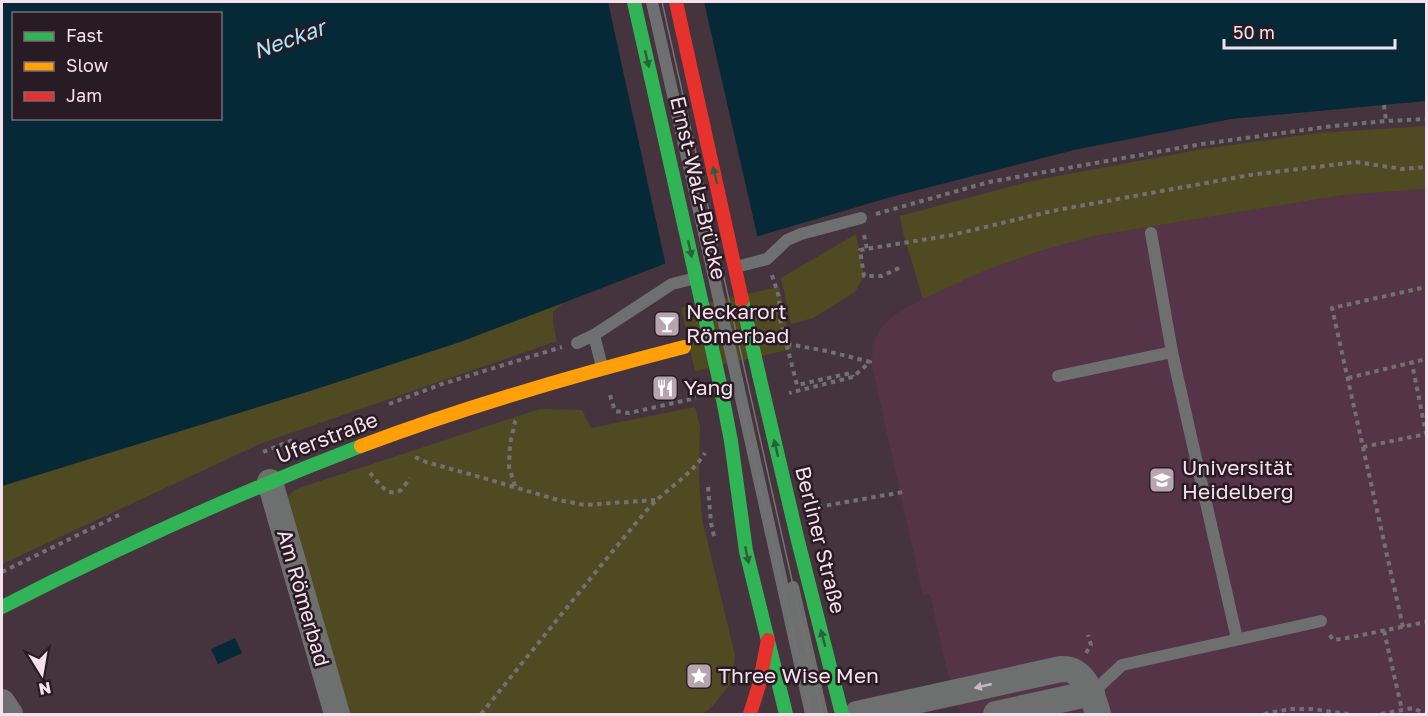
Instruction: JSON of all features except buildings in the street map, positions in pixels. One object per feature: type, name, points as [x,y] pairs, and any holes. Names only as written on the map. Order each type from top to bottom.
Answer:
[{"type":"main road","name":"Ernst-Walz-Brücke","points":[[634,2],[720,384],[731,441],[746,551],[768,640]]},
{"type":"main road","name":"Ernst-Walz-Brücke","points":[[676,2],[747,378]]},
{"type":"main road","name":"Uferstraße","points":[[2,608],[133,542],[270,482],[385,438],[533,388],[684,347]]},
{"type":"main road","name":"Berliner Straße","points":[[747,378],[798,541],[842,714]]},
{"type":"main road","points":[[750,714],[759,685],[768,640]]},
{"type":"main road","points":[[768,640],[786,714]]},
{"type":"street","name":"Am Römerbad","points":[[270,482],[336,714]]},
{"type":"street","points":[[857,714],[1061,669],[1074,671],[1083,679],[1095,704],[996,714]]},
{"type":"street","points":[[2,702],[10,714]]},
{"type":"lane","points":[[652,2],[747,378],[811,714]]},
{"type":"lane","points":[[662,2],[822,714]]},
{"type":"lane","points":[[577,343],[594,335],[672,284],[767,259],[787,240],[861,218]]},
{"type":"lane","points":[[1151,233],[1172,352],[1237,639]]},
{"type":"lane","points":[[594,335],[603,368]]},
{"type":"lane","points":[[1058,376],[1172,352]]},
{"type":"lane","points":[[1095,704],[1122,665],[1322,621]]},
{"type":"path","points":[[1384,105],[1386,121]]},
{"type":"path","points":[[861,218],[989,182],[1202,144],[1333,126],[1426,119]]},
{"type":"path","points":[[899,268],[882,276],[864,276],[860,250],[951,235],[1052,211],[1250,175],[1356,162],[1402,169],[1426,167]]},
{"type":"path","points":[[767,259],[779,297],[780,319],[797,385],[851,373],[853,377]]},
{"type":"path","points":[[1403,627],[1332,308],[1426,287]]},
{"type":"path","points":[[784,394],[853,377],[870,362],[787,344]]},
{"type":"path","points":[[1348,378],[1426,359]]},
{"type":"path","points":[[1363,447],[1426,434],[1412,363]]},
{"type":"path","points":[[516,487],[509,467],[510,444],[514,423],[530,412],[533,388]]},
{"type":"path","points":[[629,413],[703,396]]},
{"type":"path","points":[[385,438],[410,455],[426,462],[558,500],[585,505],[656,500]]},
{"type":"path","points":[[482,714],[604,561],[656,500],[700,461],[710,445]]},
{"type":"path","points":[[375,478],[384,489],[393,492],[401,489],[410,478]]},
{"type":"path","points":[[811,508],[903,492]]},
{"type":"path","points":[[1322,621],[1333,640],[1426,622]]},
{"type":"path","points":[[1384,631],[1402,710]]},
{"type":"path","points":[[1381,714],[1413,708],[1426,714]]},
{"type":"path","points":[[1264,714],[1290,709],[1312,709],[1348,714]]},
{"type":"shaded area","points":[[1426,126],[1426,189],[1342,195],[1094,236],[1037,252],[984,271],[923,299],[900,216],[1031,181],[1203,149],[1319,133]]},
{"type":"shaded area","name":"Universität Heidelberg","points":[[1426,189],[1426,714],[961,714],[946,667],[930,594],[923,595],[872,366],[873,346],[879,331],[886,323],[897,313],[923,299],[984,271],[1037,252],[1094,236],[1342,195]]},
{"type":"shaded area","points":[[856,234],[864,276],[855,292],[813,318],[791,324],[781,278]]},
{"type":"shaded area","points":[[779,287],[792,349],[695,371],[681,308]]},
{"type":"shaded area","points":[[563,303],[553,312],[557,341],[262,443],[2,564],[2,486],[310,391],[460,342]]},
{"type":"shaded area","points":[[695,407],[700,426],[699,480],[702,519],[735,655],[733,680],[713,706],[703,714],[350,714],[287,497],[296,489],[540,409],[582,410],[591,428]]},
{"type":"water","name":"Neckar","points":[[2,2],[1426,2],[1426,101],[1231,119],[1074,150],[891,197],[664,264],[460,342],[2,486]]},
{"type":"water","points":[[235,638],[242,653],[218,664],[211,649]]},
{"type":"pier","points":[[608,2],[704,2],[758,239],[666,266]]},
{"type":"tram line","points":[[652,2],[811,714]]},
{"type":"tram line","points":[[662,2],[822,714]]},
{"type":"traffic: fast","points":[[634,2],[720,384]]},
{"type":"traffic: fast","points":[[742,300],[759,375]]},
{"type":"traffic: fast","points":[[759,375],[842,714]]},
{"type":"traffic: fast","points":[[720,384],[731,441],[746,551],[786,714]]},
{"type":"traffic: fast","points":[[2,607],[179,522],[361,446]]},
{"type":"traffic: slow","points":[[361,446],[521,392],[684,347]]},
{"type":"traffic: jam","points":[[676,2],[742,300]]},
{"type":"traffic: jam","points":[[750,714],[759,685],[768,640]]},
{"type":"place","name":"Neckarort Römerbad","points":[[667,324]]},
{"type":"place","name":"Yang","points":[[665,388]]},
{"type":"place","name":"Universität Heidelberg","points":[[1162,480]]},
{"type":"place","name":"Three Wise Men","points":[[699,676]]}]
